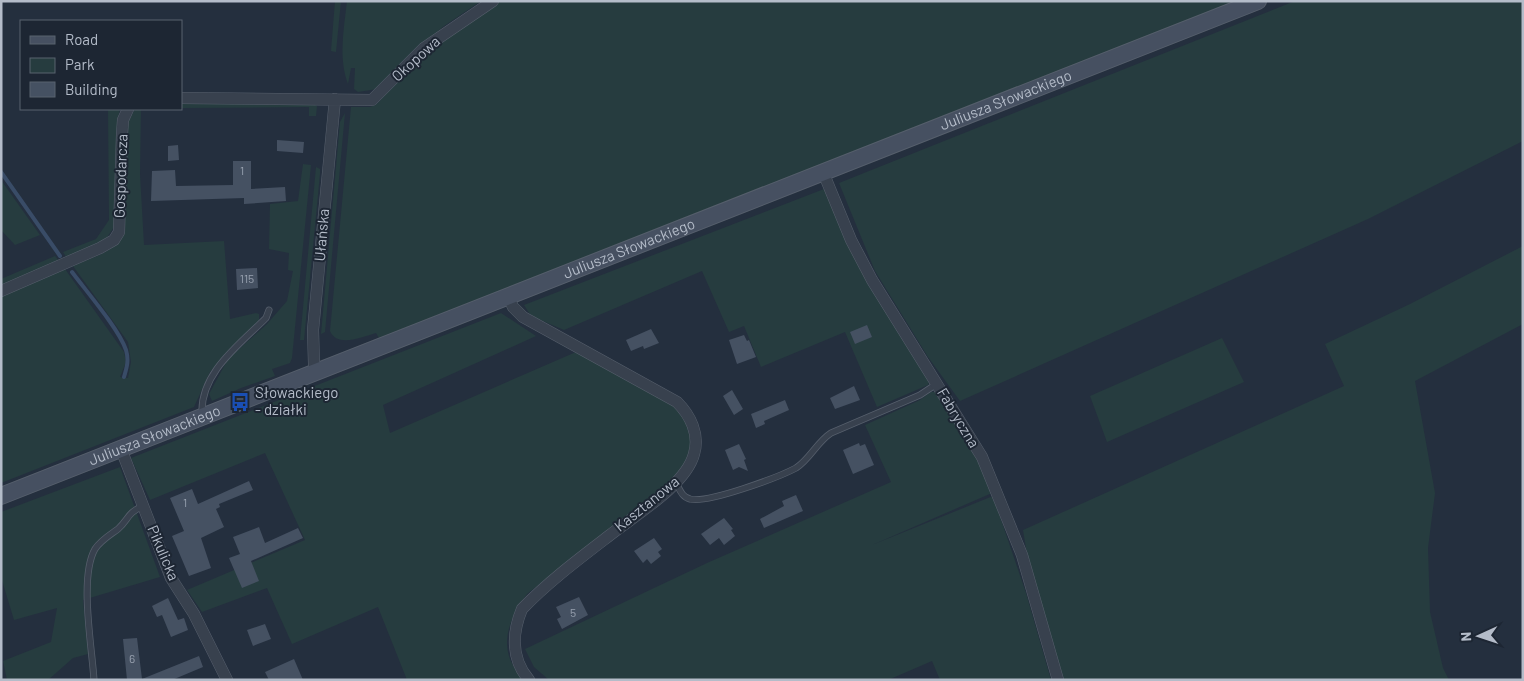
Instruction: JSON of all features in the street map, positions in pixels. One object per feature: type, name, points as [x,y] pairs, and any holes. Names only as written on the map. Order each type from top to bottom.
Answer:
[{"type":"street","name":"Okopowa","points":[[335,99],[372,100],[424,48],[493,1]]},
{"type":"street","name":"Juliusza Słowackiego","points":[[1,496],[1258,1]]},
{"type":"street","points":[[182,98],[335,99]]},
{"type":"street","name":"Ułańska","points":[[316,371],[313,336],[335,99]]},
{"type":"street","name":"Gospodarcza","points":[[1,291],[100,248],[114,240],[120,224],[122,134],[123,120],[128,110]]},
{"type":"street","name":"Fabryczna","points":[[823,172],[851,240],[872,280],[906,336],[938,383],[982,457],[1022,555],[1058,680]]},
{"type":"street","name":"Kasztanowa","points":[[508,296],[513,307],[524,317],[662,393],[684,409],[694,429],[696,446],[689,465],[676,482],[607,536],[522,609],[516,623],[514,647],[522,669],[529,680]]},
{"type":"street","name":"Pikulicka","points":[[121,449],[171,578],[194,614],[228,680]]},
{"type":"lane","points":[[202,416],[201,401],[220,364],[266,318],[269,310]]},
{"type":"lane","points":[[676,482],[683,496],[689,499],[698,501],[717,498],[796,468],[823,438],[831,433],[920,395],[938,383]]},
{"type":"lane","points":[[94,680],[87,590],[94,552],[100,543],[119,528],[129,514],[143,506]]},
{"type":"green space","points":[[335,1],[341,1],[336,52],[331,51]]},
{"type":"green space","points":[[347,1],[481,1],[444,26],[416,50],[377,89],[358,92],[354,89],[355,68],[351,68],[348,84],[343,64],[342,53]]},
{"type":"green space","points":[[501,1],[1236,1],[379,338],[376,333],[357,339],[338,339],[330,331],[351,107],[370,107],[377,104],[402,76],[443,39]]},
{"type":"green space","points":[[1295,1],[1523,1],[1523,141],[1368,219],[960,401],[928,357],[875,271],[839,183]]},
{"type":"green space","points":[[182,103],[312,103],[317,106],[316,116],[309,116],[309,107],[182,108]]},
{"type":"green space","points":[[108,110],[120,110],[117,123],[114,227],[106,239],[67,258],[63,252],[96,239],[109,220]]},
{"type":"green space","points":[[134,110],[141,110],[140,174],[144,245],[224,241],[230,319],[256,313],[259,314],[259,320],[210,372],[194,407],[1,483],[1,297],[65,269],[124,352],[126,362],[120,377],[128,378],[131,362],[128,342],[73,266],[107,251],[114,246],[123,232],[125,222],[128,122]]},
{"type":"green space","points":[[345,113],[325,332],[321,334],[340,122]]},
{"type":"green space","points":[[303,164],[311,165],[292,358],[290,363],[272,369],[275,376],[212,401],[209,394],[228,359],[267,324],[287,301],[293,271],[288,270],[289,253],[269,249],[270,204],[298,201]]},
{"type":"green space","points":[[316,167],[320,169],[320,174],[304,340],[300,340]]},
{"type":"green space","points":[[1,180],[40,235],[15,245],[1,230]]},
{"type":"green space","points":[[824,189],[930,379],[928,385],[877,407],[845,332],[761,367],[744,326],[729,332],[702,271],[564,330],[531,316],[524,305]]},
{"type":"green space","points":[[1523,246],[1523,324],[1415,381],[1435,493],[1428,548],[1430,612],[1443,668],[1449,680],[1064,680],[1029,566],[1023,530],[1344,386],[1325,344],[1410,304]]},
{"type":"green space","points":[[55,256],[59,261],[1,286],[1,279]]},
{"type":"green space","points":[[501,313],[536,336],[383,405],[390,433],[576,352],[635,382],[665,400],[685,417],[691,432],[688,455],[678,476],[527,594],[522,601],[508,631],[507,647],[510,659],[522,680],[407,680],[378,607],[292,644],[267,588],[202,612],[187,590],[305,540],[265,453],[150,500],[131,458]]},
{"type":"green space","points":[[1222,338],[1244,382],[1107,442],[1090,396]]},
{"type":"green space","points":[[931,392],[939,392],[974,449],[992,493],[872,545],[993,496],[1026,593],[1051,680],[940,680],[932,661],[888,680],[549,680],[534,667],[525,649],[707,563],[891,482],[865,425],[920,400]]},
{"type":"green space","points":[[120,467],[160,577],[83,600],[88,654],[73,658],[48,680],[7,680],[3,661],[51,642],[57,608],[14,620],[1,577],[1,512]]},
{"type":"building","points":[[277,140],[304,142],[303,153],[277,151]]},
{"type":"building","points":[[178,145],[179,160],[168,161],[168,146]]},
{"type":"building","points":[[233,161],[251,161],[251,189],[285,187],[286,201],[244,204],[244,198],[151,201],[152,171],[175,170],[176,186],[233,185]]},
{"type":"building","points":[[257,268],[258,288],[237,290],[236,269]]},
{"type":"building","points":[[867,325],[872,337],[855,344],[850,332]]},
{"type":"building","points":[[651,329],[659,343],[644,349],[643,346],[631,351],[626,340]]},
{"type":"building","points":[[744,335],[747,341],[749,340],[756,357],[737,364],[729,340]]},
{"type":"building","points":[[854,386],[860,400],[835,409],[830,398]]},
{"type":"building","points":[[732,390],[743,409],[734,415],[723,396]]},
{"type":"building","points":[[785,400],[789,410],[764,421],[765,424],[756,428],[751,414]]},
{"type":"building","points":[[859,443],[860,446],[865,444],[874,465],[853,474],[843,450]]},
{"type":"building","points":[[739,444],[746,459],[744,460],[748,471],[739,467],[733,470],[725,450]]},
{"type":"building","points":[[249,481],[253,490],[219,504],[220,507],[216,509],[224,527],[201,538],[211,568],[189,576],[172,536],[184,531],[170,498],[192,489],[198,504]]},
{"type":"building","points":[[796,495],[803,511],[764,528],[760,519],[784,506],[782,501]]},
{"type":"building","points":[[724,518],[733,529],[731,530],[735,536],[724,545],[719,538],[710,545],[701,534]]},
{"type":"building","points":[[259,527],[265,543],[298,528],[303,538],[251,561],[259,581],[242,588],[229,558],[240,554],[233,537]]},
{"type":"building","points":[[654,538],[662,549],[658,552],[661,556],[651,564],[647,559],[643,563],[634,551]]},
{"type":"building","points":[[579,597],[588,615],[562,629],[557,619],[561,617],[556,607]]},
{"type":"building","points":[[168,598],[178,620],[184,618],[188,630],[171,637],[162,615],[157,617],[152,606]]},
{"type":"building","points":[[265,624],[271,639],[253,646],[247,630]]},
{"type":"building","points":[[137,638],[142,679],[199,656],[203,667],[172,680],[127,680],[123,639]]},
{"type":"building","points":[[294,659],[303,680],[269,680],[265,672]]},
{"type":"waterway","points":[[1,172],[60,256]]},
{"type":"waterway","points":[[72,272],[110,321],[122,341],[127,357],[124,377]]},
{"type":"place","name":"Słowackiego - działki","points":[[240,402]]}]
